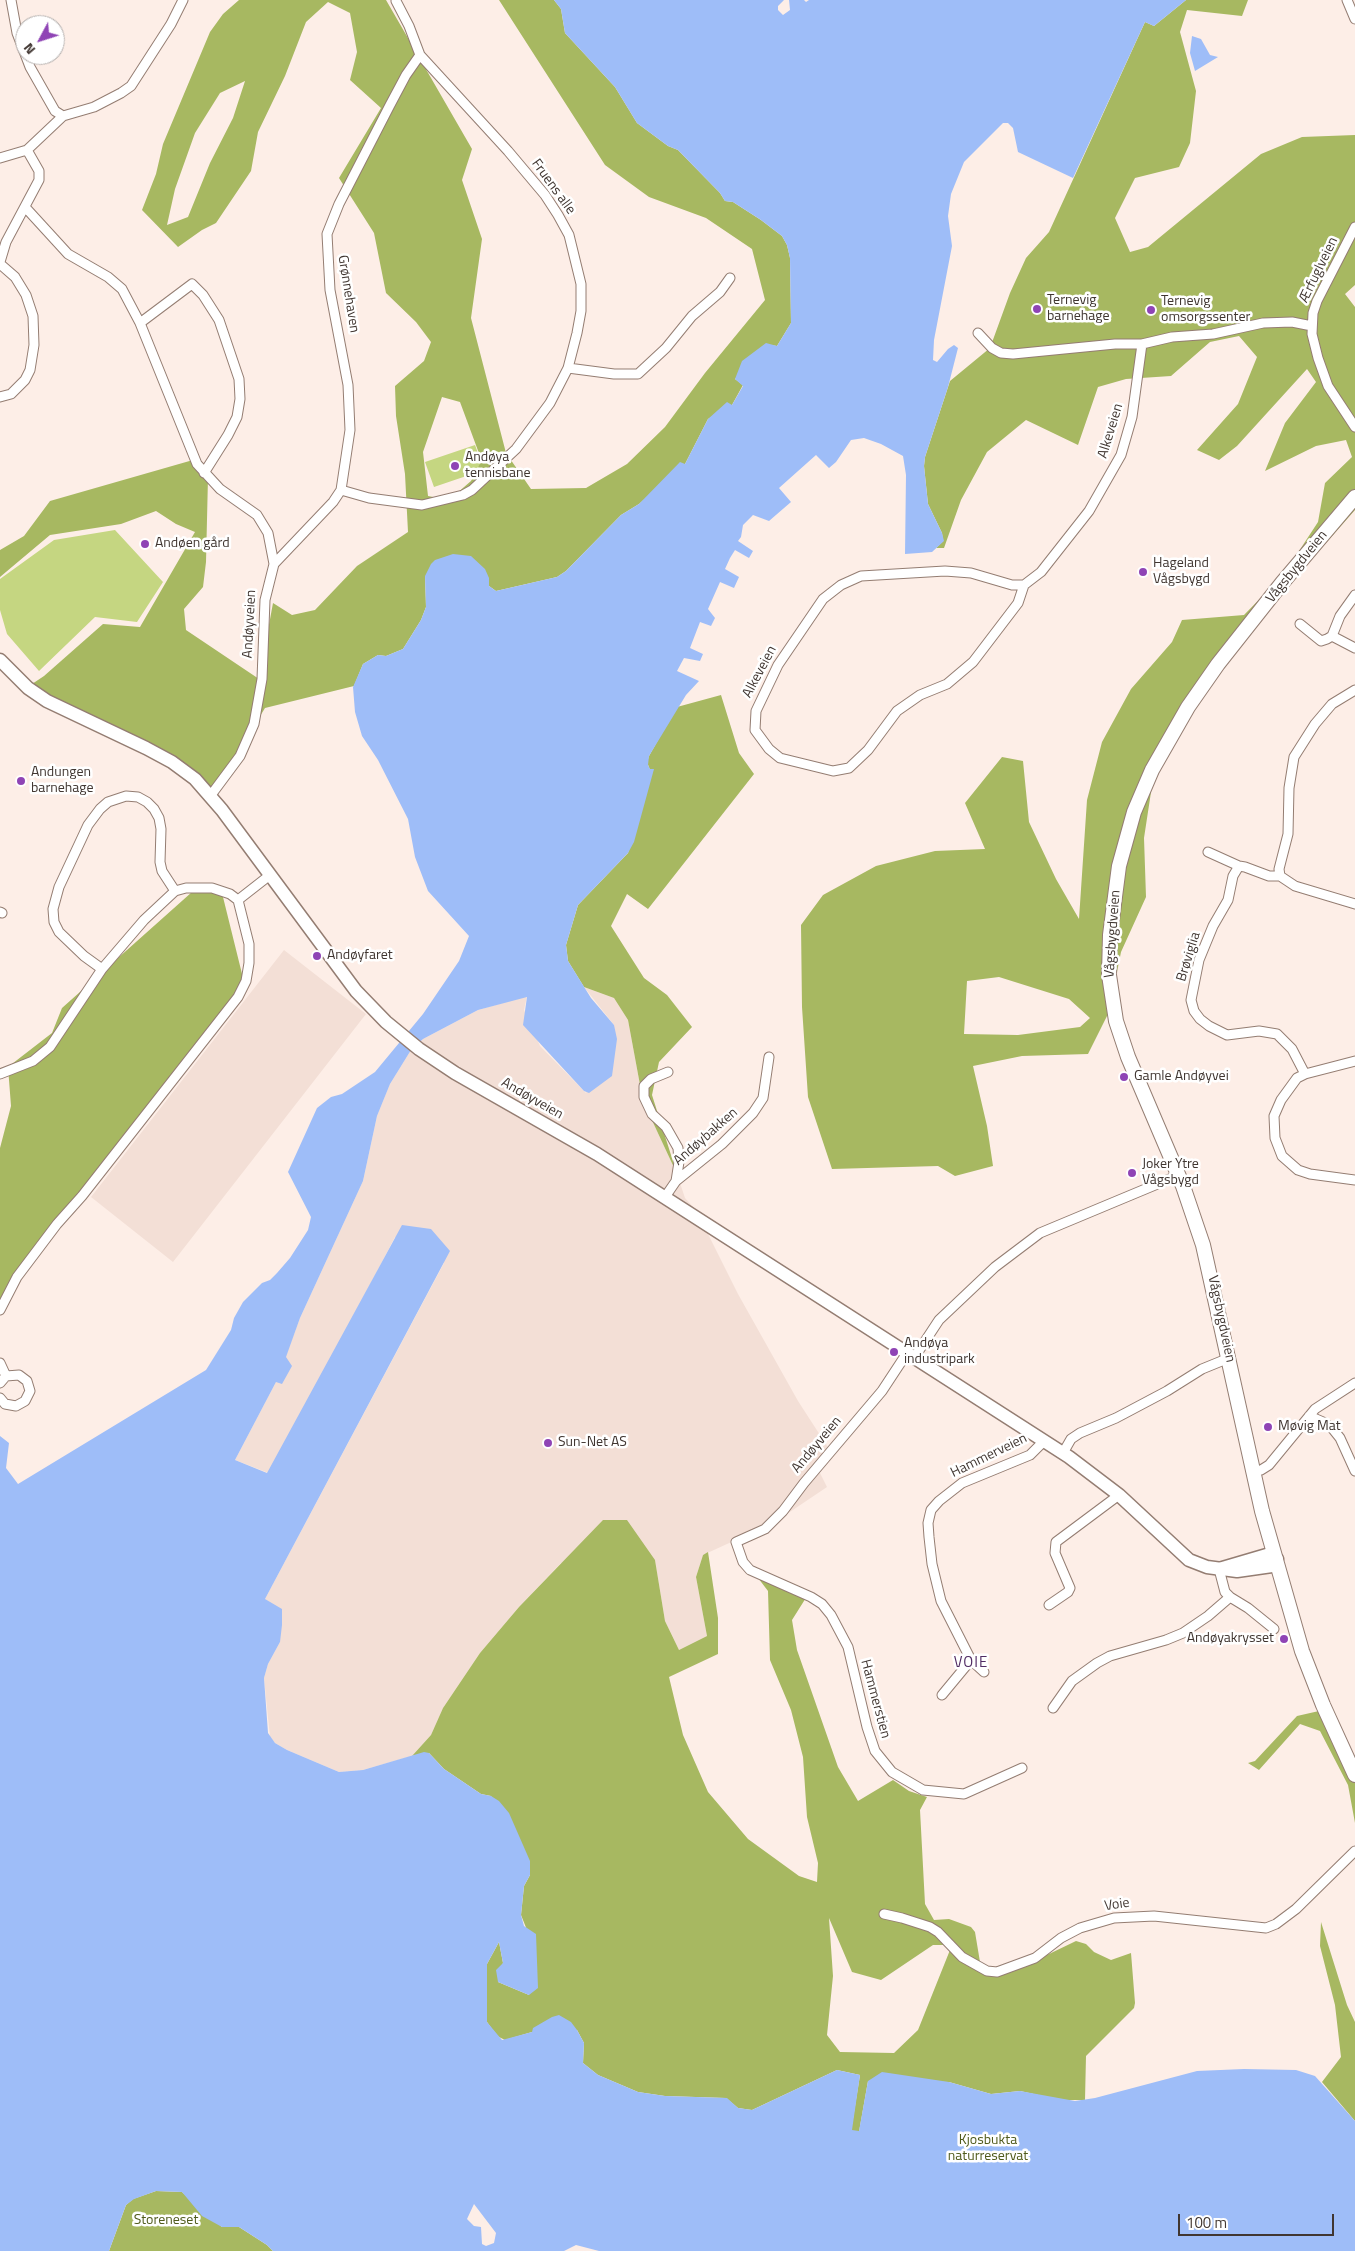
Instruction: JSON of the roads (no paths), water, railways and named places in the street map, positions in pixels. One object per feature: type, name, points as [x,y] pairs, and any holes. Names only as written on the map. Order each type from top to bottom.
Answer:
[{"type":"main road","name":"Vågsbygdveien","points":[[1355,497],[1243,632],[1188,707],[1152,770],[1140,795],[1126,836],[1119,866],[1110,935],[1109,975],[1111,998],[1128,1057],[1179,1175],[1197,1222],[1209,1266],[1273,1560],[1294,1636],[1355,1775]]},
{"type":"street","points":[[11,0],[17,33],[30,67],[55,111],[62,116]]},
{"type":"street","points":[[0,158],[27,150],[62,116],[94,107],[131,86],[152,56],[183,0]]},
{"type":"street","points":[[1347,0],[1355,19]]},
{"type":"street","points":[[396,1],[409,26],[420,55]]},
{"type":"street","name":"Fruens alle","points":[[341,490],[369,498],[414,504],[443,501],[463,495],[489,475],[516,449],[550,403],[568,368],[575,345],[581,311],[581,284],[569,235],[545,195],[452,87],[420,55]]},
{"type":"street","name":"Grønnehaven","points":[[274,564],[327,508],[341,490],[350,430],[348,385],[330,290],[327,234],[390,105],[406,75],[420,55]]},
{"type":"street","points":[[0,397],[11,394],[25,380],[30,370],[34,345],[33,316],[26,295],[16,277],[0,263],[6,242],[39,180],[39,171],[27,150]]},
{"type":"street","name":"Andøyveien","points":[[25,207],[68,254],[108,278],[122,289],[140,324],[192,454],[204,473],[220,489],[257,514],[268,533],[274,564],[265,600],[262,679],[254,724],[240,756],[211,795]]},
{"type":"street","name":"Ærfuglveien","points":[[1355,227],[1317,301],[1313,313],[1312,326],[1312,334],[1323,373],[1334,397],[1355,427]]},
{"type":"street","points":[[568,368],[614,374],[638,374],[666,348],[692,316],[720,292],[730,278]]},
{"type":"street","points":[[140,324],[192,284],[204,295],[219,320],[239,379],[240,399],[236,417],[228,435],[204,473]]},
{"type":"street","name":"Ærfuglveien","points":[[978,333],[992,348],[1001,353],[1013,354],[1115,344],[1142,344],[1172,337],[1212,334],[1263,323],[1292,322],[1312,326]]},
{"type":"street","name":"Alkeveien","points":[[1024,585],[1018,603],[973,662],[948,684],[920,695],[897,711],[868,750],[849,768],[833,771],[780,758],[768,749],[755,730],[756,711],[778,665],[823,599],[840,585],[861,576],[945,571],[971,574],[1012,586],[1024,585],[1041,572],[1090,511],[1121,455],[1132,417],[1142,344]]},
{"type":"street","points":[[1300,624],[1321,641],[1332,636],[1340,616],[1355,596]]},
{"type":"street","points":[[1332,636],[1355,649]]},
{"type":"street","name":"Andøyveien","points":[[0,660],[37,695],[70,714],[146,748],[172,762],[195,779],[211,795],[356,991],[400,1035],[455,1073],[597,1154],[1063,1453],[1095,1475],[1119,1495],[1189,1560],[1207,1567],[1219,1569]]},
{"type":"street","points":[[1280,876],[1279,869],[1288,834],[1289,788],[1294,757],[1315,724],[1338,699],[1355,690]]},
{"type":"street","points":[[102,969],[84,956],[59,932],[54,922],[53,909],[59,887],[88,825],[100,808],[108,802],[126,796],[138,797],[150,806],[159,818],[162,871],[175,891]]},
{"type":"street","points":[[1208,852],[1239,866],[1269,876],[1280,876],[1295,886],[1355,904]]},
{"type":"street","name":"Brøviglia","points":[[1239,866],[1234,876],[1228,900],[1202,951],[1194,978],[1192,1006],[1194,1011],[1209,1026],[1227,1035],[1259,1031],[1277,1034],[1292,1049],[1305,1074]]},
{"type":"street","points":[[238,900],[270,875]]},
{"type":"street","points":[[0,1074],[33,1062],[50,1047],[102,969],[144,920],[175,891],[186,888],[212,888],[230,894],[238,900],[249,944],[250,963],[246,981],[238,997],[82,1196],[57,1224],[17,1277],[0,1310]]},
{"type":"street","name":"Andøybakken","points":[[665,1197],[676,1181],[748,1121],[762,1098],[769,1057]]},
{"type":"street","points":[[1355,1062],[1305,1074],[1297,1078],[1286,1091],[1274,1116],[1276,1138],[1282,1156],[1298,1170],[1310,1174],[1355,1180]]},
{"type":"street","name":"Andøybakken","points":[[668,1072],[651,1079],[644,1086],[644,1097],[652,1114],[666,1127],[678,1148],[679,1162],[676,1181]]},
{"type":"street","points":[[911,1356],[939,1320],[995,1267],[1040,1234],[1179,1175]]},
{"type":"street","name":"Andøyveien","points":[[736,1542],[765,1529],[773,1522],[911,1356]]},
{"type":"street","points":[[1063,1453],[1071,1439],[1080,1433],[1116,1418],[1202,1370],[1229,1358]]},
{"type":"street","points":[[0,1363],[3,1379],[15,1374],[23,1377],[29,1386],[26,1401],[16,1406],[5,1404],[0,1398]]},
{"type":"street","points":[[1254,1471],[1261,1470],[1269,1464],[1309,1416],[1330,1397],[1355,1383]]},
{"type":"street","points":[[1309,1416],[1332,1428],[1340,1438],[1355,1471]]},
{"type":"street","name":"Hammerveien","points":[[984,1672],[971,1660],[946,1612],[939,1593],[929,1537],[928,1524],[931,1510],[939,1501],[962,1483],[1030,1455],[1044,1441]]},
{"type":"street","points":[[1049,1605],[1068,1592],[1070,1588],[1054,1553],[1056,1542],[1119,1495]]},
{"type":"street","name":"Hammerstien","points":[[736,1542],[744,1562],[750,1570],[811,1597],[822,1604],[831,1615],[848,1647],[867,1727],[875,1751],[892,1772],[923,1790],[964,1794],[1022,1768]]},
{"type":"street","points":[[1273,1560],[1219,1569],[1225,1592],[1274,1629]]},
{"type":"street","points":[[1053,1708],[1072,1681],[1083,1672],[1110,1656],[1152,1644],[1183,1632],[1208,1616],[1230,1597]]},
{"type":"street","points":[[942,1695],[971,1660]]},
{"type":"street","name":"Voie","points":[[884,1914],[930,1927],[938,1932],[962,1957],[987,1971],[997,1972],[1035,1958],[1061,1938],[1080,1928],[1114,1918],[1154,1916],[1266,1928],[1276,1924],[1296,1909],[1355,1851]]},
{"type":"water","points":[[554,0],[784,0],[778,6],[778,10],[783,15],[790,10],[789,0],[804,0],[806,2],[809,0],[1186,0],[1154,26],[1145,22],[1073,178],[1018,152],[1013,128],[1008,123],[1003,123],[964,162],[951,194],[948,216],[952,246],[934,340],[933,360],[937,362],[954,345],[958,348],[948,387],[925,457],[924,466],[928,504],[944,541],[932,552],[905,554],[906,475],[903,456],[881,444],[864,438],[851,440],[836,462],[829,468],[816,455],[779,488],[791,502],[769,521],[753,515],[743,525],[741,537],[738,541],[753,551],[749,558],[735,550],[725,569],[739,577],[734,588],[720,582],[708,609],[715,618],[711,626],[700,622],[690,648],[703,654],[700,661],[684,658],[677,671],[699,681],[686,695],[649,756],[648,765],[650,769],[654,769],[634,842],[628,853],[578,905],[566,945],[568,961],[591,998],[614,1025],[617,1039],[612,1076],[589,1093],[584,1091],[523,1025],[527,997],[478,1010],[423,1039],[411,1050],[390,1084],[377,1116],[363,1181],[300,1318],[286,1357],[292,1366],[282,1384],[276,1382],[235,1460],[267,1473],[402,1225],[431,1229],[450,1251],[265,1599],[282,1609],[280,1642],[268,1664],[264,1678],[268,1733],[275,1743],[287,1750],[339,1772],[363,1770],[424,1752],[429,1753],[444,1769],[481,1794],[491,1796],[499,1801],[509,1813],[530,1861],[530,1875],[524,1886],[521,1915],[524,1926],[536,1934],[538,1988],[529,1995],[498,1982],[496,1970],[503,1963],[499,1942],[487,1964],[487,2022],[502,2040],[532,2032],[533,2028],[559,2015],[571,2022],[577,2030],[584,2043],[583,2063],[598,2075],[638,2092],[665,2096],[727,2098],[738,2108],[752,2110],[837,2070],[860,2075],[852,2130],[859,2131],[868,2081],[882,2072],[949,2082],[991,2094],[1020,2091],[1075,2101],[1095,2098],[1197,2071],[1244,2069],[1296,2070],[1315,2076],[1355,2121],[1355,2251],[599,2251],[576,2245],[564,2251],[273,2251],[239,2227],[222,2227],[202,2216],[182,2192],[156,2191],[134,2199],[126,2205],[109,2251],[0,2251],[0,1436],[9,1443],[6,1468],[18,1484],[206,1370],[231,1330],[234,1318],[243,1302],[262,1283],[270,1280],[277,1273],[290,1258],[308,1230],[311,1217],[288,1172],[317,1108],[331,1097],[342,1094],[375,1072],[423,1014],[459,961],[469,936],[428,891],[415,857],[408,819],[378,760],[362,736],[355,712],[353,687],[363,664],[378,655],[386,656],[403,649],[421,620],[426,607],[425,576],[431,564],[435,560],[453,554],[471,556],[485,569],[489,578],[489,586],[496,591],[557,577],[566,571],[621,515],[639,504],[680,462],[685,464],[708,419],[727,402],[732,405],[743,386],[735,379],[742,361],[766,343],[777,346],[791,323],[790,258],[787,245],[782,236],[733,202],[725,201],[720,193],[678,150],[668,146],[637,123],[615,87],[565,33],[561,9]],"holes":[[[474,2204],[496,2233],[494,2243],[486,2246],[482,2244],[481,2227],[474,2226],[467,2219]]]},
{"type":"water","points":[[1192,36],[1201,39],[1210,55],[1218,57],[1195,71],[1190,53]]},
{"type":"place","name":"Ternevig barnehage","points":[[1037,309]]},
{"type":"place","name":"Ternevig omsorgssenter","points":[[1151,310]]},
{"type":"place","name":"Andøya tennisbane","points":[[455,466]]},
{"type":"place","name":"Andøen gård","points":[[145,544]]},
{"type":"place","name":"Hageland Vågsbygd","points":[[1143,572]]},
{"type":"place","name":"Andungen barnehage","points":[[21,781]]},
{"type":"place","name":"Andøyfaret","points":[[317,956]]},
{"type":"place","name":"Gamle Andøyvei","points":[[1124,1077]]},
{"type":"place","name":"Joker Ytre Vågsbygd","points":[[1132,1173]]},
{"type":"place","name":"Andøya industripark","points":[[894,1352]]},
{"type":"place","name":"Møvig Mat","points":[[1268,1427]]},
{"type":"place","name":"Sun-Net AS","points":[[548,1443]]},
{"type":"place","name":"Andøyakrysset","points":[[1284,1639]]},
{"type":"district","name":"VOIE","points":[[971,1663]]},
{"type":"park label","name":"Kjosbukta naturreservat","points":[[988,2150]]},
{"type":"park label","name":"Storeneset","points":[[166,2221]]}]
